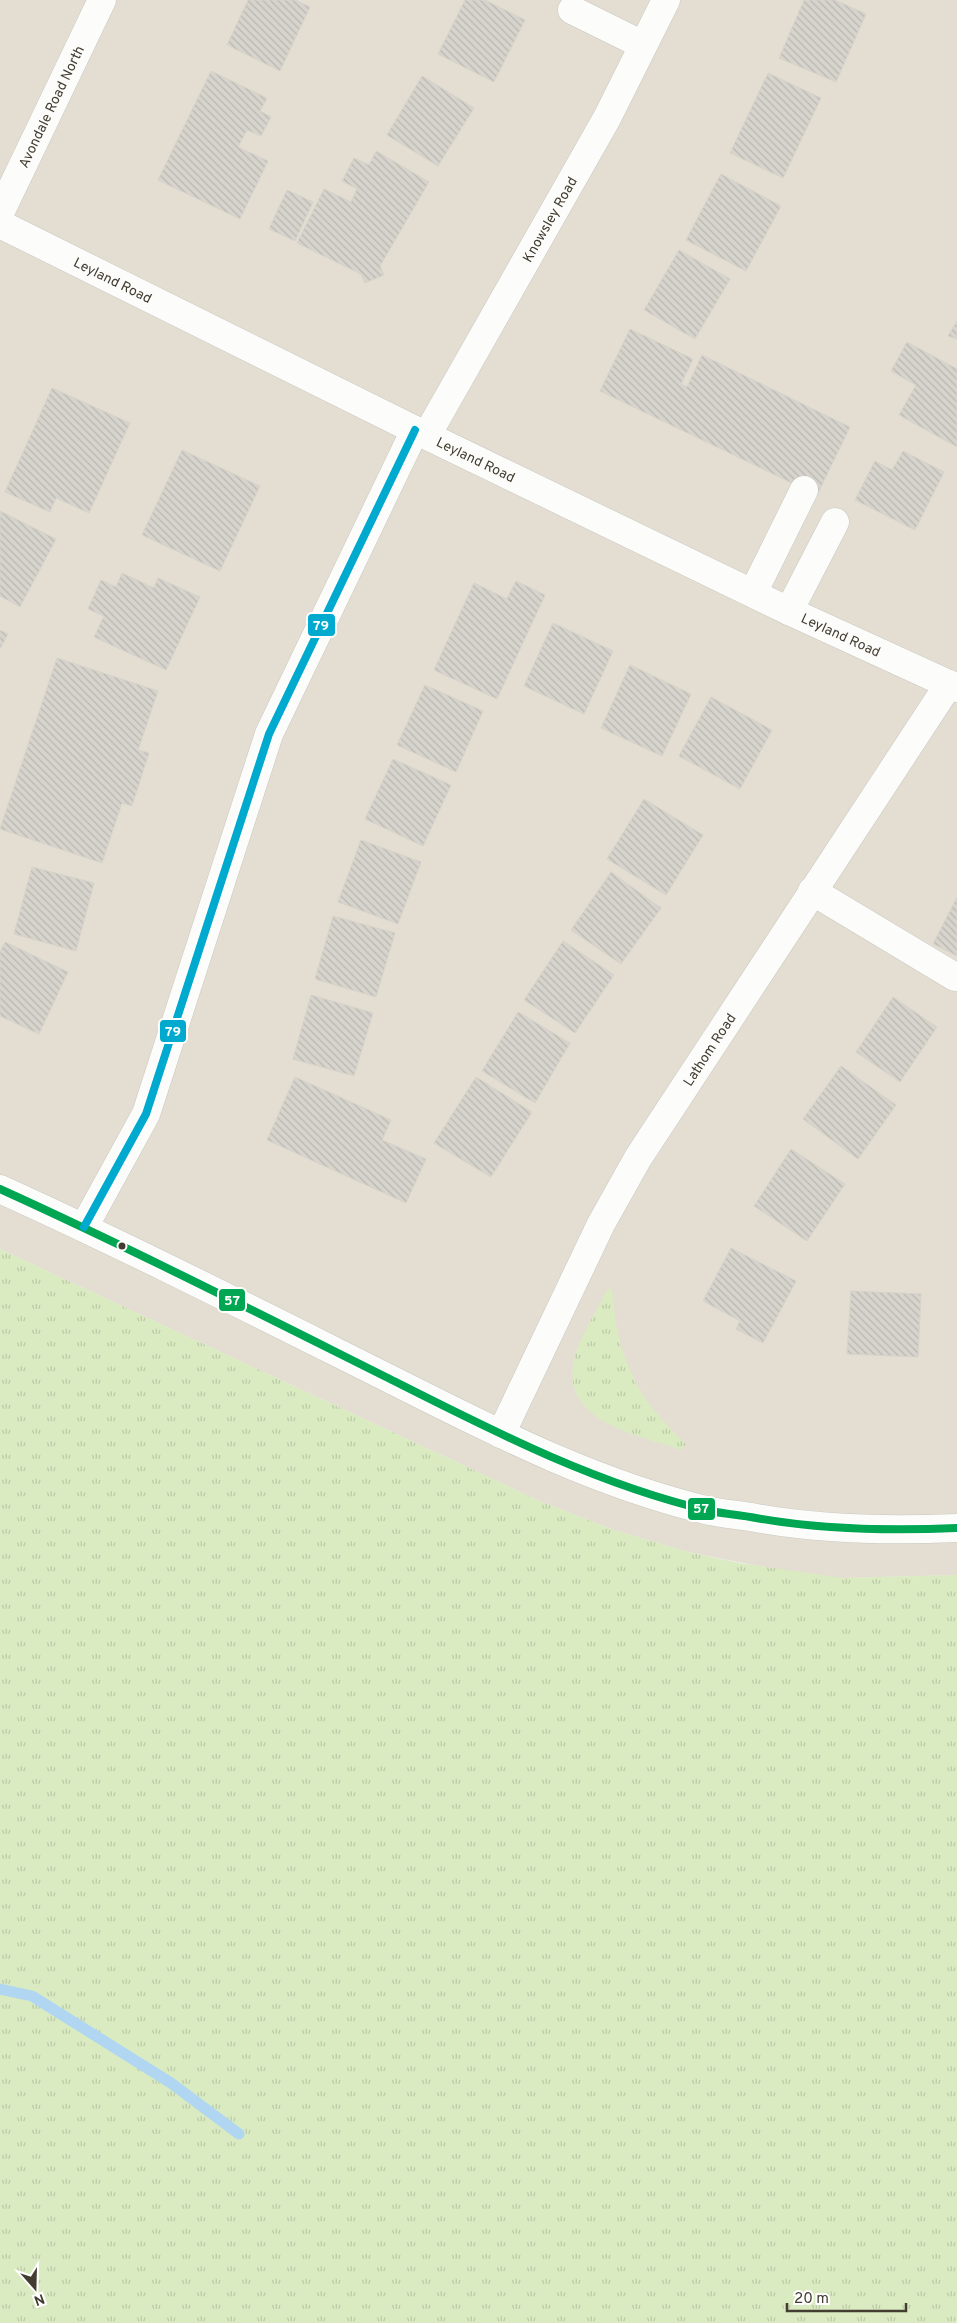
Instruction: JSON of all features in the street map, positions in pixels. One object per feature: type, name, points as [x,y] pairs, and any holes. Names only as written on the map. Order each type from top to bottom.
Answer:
[{"type":"street","name":"Avondale Road North","points":[[0,213],[102,0]]},
{"type":"street","name":"Knowsley Road","points":[[84,1227],[146,1114],[269,734],[421,432],[607,118],[666,0]]},
{"type":"street","points":[[572,10],[644,45]]},
{"type":"street","name":"Leyland Road","points":[[0,224],[421,432],[790,611],[953,686]]},
{"type":"street","points":[[753,593],[804,490]]},
{"type":"street","points":[[790,611],[835,522]]},
{"type":"street","name":"Lathom Road","points":[[501,1434],[601,1224],[638,1158],[812,892],[953,686]]},
{"type":"street","points":[[812,892],[955,977]]},
{"type":"street","points":[[0,1188],[84,1227],[501,1434],[608,1481],[712,1511],[782,1524],[841,1529],[908,1531],[957,1528]]},
{"type":"shaded area","points":[[0,0],[957,0],[957,1575],[842,1578],[790,1572],[688,1552],[614,1530],[542,1502],[0,1249]]},
{"type":"green space","points":[[0,1249],[542,1502],[614,1530],[688,1552],[739,1563],[842,1578],[957,1575],[957,2323],[0,2323]]},
{"type":"green space","points":[[612,1288],[618,1335],[632,1374],[654,1410],[686,1444],[681,1450],[623,1431],[605,1422],[589,1411],[578,1396],[573,1378],[575,1356],[585,1331],[607,1290]]},
{"type":"building","points":[[248,0],[295,0],[310,7],[280,71],[227,45]]},
{"type":"building","points":[[465,0],[485,0],[525,20],[494,82],[438,54]]},
{"type":"building","points":[[804,0],[835,0],[866,14],[836,82],[779,58]]},
{"type":"building","points":[[211,71],[267,98],[260,111],[271,117],[261,136],[247,130],[238,147],[268,161],[240,219],[158,180]]},
{"type":"building","points":[[768,73],[821,98],[783,178],[730,153]]},
{"type":"building","points":[[422,76],[474,108],[438,166],[387,135]]},
{"type":"building","points":[[376,151],[429,182],[380,266],[384,275],[365,283],[361,274],[297,243],[324,189],[351,202],[357,189],[342,181],[354,158],[369,165]]},
{"type":"building","points":[[721,174],[781,206],[746,271],[686,240]]},
{"type":"building","points":[[287,190],[313,202],[295,241],[269,229]]},
{"type":"building","points":[[679,250],[730,279],[695,339],[644,310]]},
{"type":"building","points":[[957,321],[957,339],[948,336]]},
{"type":"building","points":[[630,329],[693,359],[681,384],[687,387],[702,355],[850,427],[817,495],[600,391]]},
{"type":"building","points":[[907,342],[957,369],[957,447],[899,415],[916,385],[891,371]]},
{"type":"building","points":[[52,388],[130,423],[89,513],[56,498],[50,512],[5,492]]},
{"type":"building","points":[[182,450],[260,486],[220,571],[142,535]]},
{"type":"building","points":[[903,451],[944,472],[915,530],[855,500],[875,461],[892,470]]},
{"type":"building","points":[[0,511],[56,539],[20,607],[0,596]]},
{"type":"building","points":[[122,573],[154,588],[158,578],[200,597],[166,670],[94,637],[104,616],[88,609],[101,580],[116,587]]},
{"type":"building","points":[[516,581],[545,595],[497,699],[434,670],[474,583],[507,599]]},
{"type":"building","points":[[553,623],[613,651],[584,714],[524,686]]},
{"type":"building","points":[[0,630],[8,634],[0,649]]},
{"type":"building","points":[[57,658],[158,691],[138,750],[149,753],[132,806],[122,803],[102,863],[0,829]]},
{"type":"building","points":[[630,665],[691,694],[662,756],[601,728]]},
{"type":"building","points":[[425,685],[483,711],[456,772],[397,745]]},
{"type":"building","points":[[711,697],[772,730],[740,789],[679,756]]},
{"type":"building","points":[[393,759],[451,785],[423,846],[365,819]]},
{"type":"building","points":[[644,799],[703,835],[666,895],[607,859]]},
{"type":"building","points":[[361,840],[421,862],[398,924],[338,902]]},
{"type":"building","points":[[32,867],[94,883],[76,951],[14,934]]},
{"type":"building","points":[[611,872],[661,908],[621,964],[571,930]]},
{"type":"building","points":[[957,897],[957,956],[933,944]]},
{"type":"building","points":[[333,916],[395,933],[376,997],[315,979]]},
{"type":"building","points":[[563,941],[614,975],[575,1033],[524,1000]]},
{"type":"building","points":[[5,942],[68,972],[39,1034],[0,1016],[0,952]]},
{"type":"building","points":[[311,995],[373,1013],[354,1076],[293,1059]]},
{"type":"building","points":[[893,997],[937,1027],[900,1082],[856,1052]]},
{"type":"building","points":[[518,1012],[570,1043],[535,1103],[482,1071]]},
{"type":"building","points":[[841,1066],[896,1105],[858,1159],[803,1119]]},
{"type":"building","points":[[295,1077],[391,1120],[382,1140],[426,1159],[406,1203],[267,1140]]},
{"type":"building","points":[[476,1077],[532,1112],[491,1177],[434,1143]]},
{"type":"building","points":[[791,1149],[845,1184],[807,1241],[754,1206]]},
{"type":"building","points":[[731,1248],[796,1281],[763,1343],[736,1329],[740,1321],[703,1301]]},
{"type":"building","points":[[851,1291],[921,1294],[918,1357],[847,1354]]},
{"type":"waterway","points":[[0,1989],[32,1996],[171,2083],[239,2134]]},
{"type":"transit line","name":"79","points":[[84,1227],[146,1114],[269,734],[415,430]]},
{"type":"transit line","name":"57","points":[[0,1189],[242,1305],[504,1436],[585,1471],[626,1486],[667,1500],[710,1511],[781,1522],[856,1529],[957,1528]]}]
